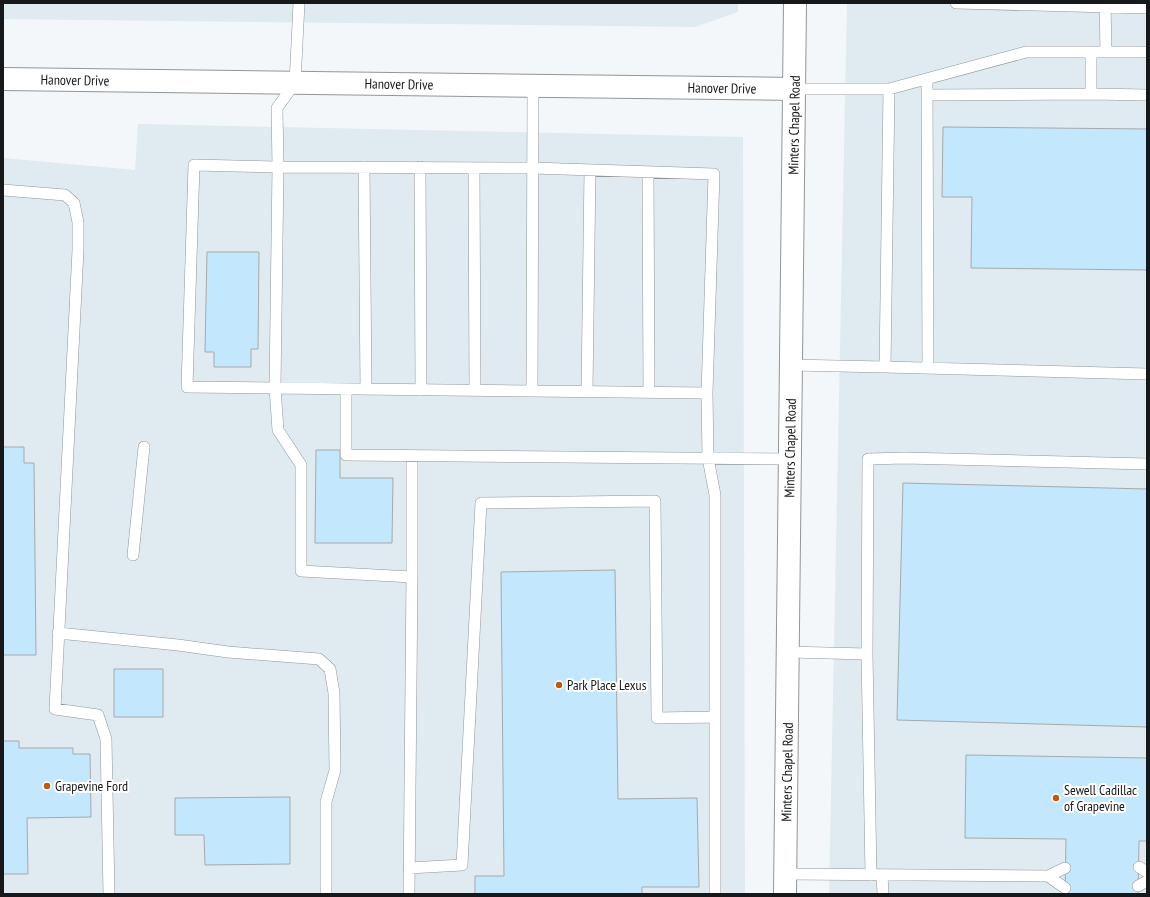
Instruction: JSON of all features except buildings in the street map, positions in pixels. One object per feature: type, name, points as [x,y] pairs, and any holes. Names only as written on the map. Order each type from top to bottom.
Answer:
[{"type":"street","name":"Minters Chapel Road","points":[[786,884],[795,3]]},
{"type":"street","name":"Hanover Drive","points":[[3,79],[794,89]]},
{"type":"lane","points":[[299,3],[295,82],[277,108],[278,167],[275,388],[278,430],[301,465],[301,571],[412,577]]},
{"type":"lane","points":[[956,3],[1106,5],[1147,8]]},
{"type":"lane","points":[[1106,5],[1106,52]]},
{"type":"lane","points":[[794,89],[890,89],[1026,52],[1147,52]]},
{"type":"lane","points":[[1091,52],[1091,94]]},
{"type":"lane","points":[[927,79],[928,368]]},
{"type":"lane","points":[[532,391],[533,86]]},
{"type":"lane","points":[[885,367],[890,89]]},
{"type":"lane","points":[[927,95],[1147,95]]},
{"type":"lane","points":[[707,393],[187,387],[194,165],[278,167],[533,168],[714,174],[707,393],[708,458],[715,495],[715,894]]},
{"type":"lane","points":[[364,167],[366,389]]},
{"type":"lane","points":[[420,167],[421,390]]},
{"type":"lane","points":[[474,168],[475,390]]},
{"type":"lane","points":[[587,392],[590,170]]},
{"type":"lane","points":[[648,172],[649,392]]},
{"type":"lane","points":[[3,190],[65,195],[74,203],[78,222],[78,250],[55,709],[98,715],[106,739],[110,894]]},
{"type":"lane","points":[[791,365],[1147,374]]},
{"type":"lane","points":[[346,389],[346,455],[790,458]]},
{"type":"lane","points":[[133,555],[144,447]]},
{"type":"lane","points":[[409,894],[412,456]]},
{"type":"lane","points":[[882,894],[877,875],[867,654],[868,459],[913,458],[1147,464]]},
{"type":"lane","points":[[409,868],[462,864],[481,503],[654,501],[657,718],[715,717]]},
{"type":"lane","points":[[58,634],[178,645],[228,652],[319,659],[330,669],[334,693],[335,770],[326,802],[326,894]]},
{"type":"lane","points":[[788,652],[867,654]]},
{"type":"lane","points":[[786,884],[877,875],[1048,876],[1065,868]]},
{"type":"lane","points":[[1048,876],[1065,888]]},
{"type":"shaded area","points":[[3,3],[738,3],[738,12],[695,27],[3,19]]},
{"type":"shaded area","points":[[847,3],[1147,3],[1147,894],[829,894]]},
{"type":"shaded area","points":[[138,124],[743,137],[745,894],[3,894],[3,158],[135,170]]},
{"type":"place","name":"Park Place Lexus","points":[[559,685]]},
{"type":"place","name":"Grapevine Ford","points":[[47,786]]},
{"type":"place","name":"Sewell Cadillac of Grapevine","points":[[1056,798]]}]
